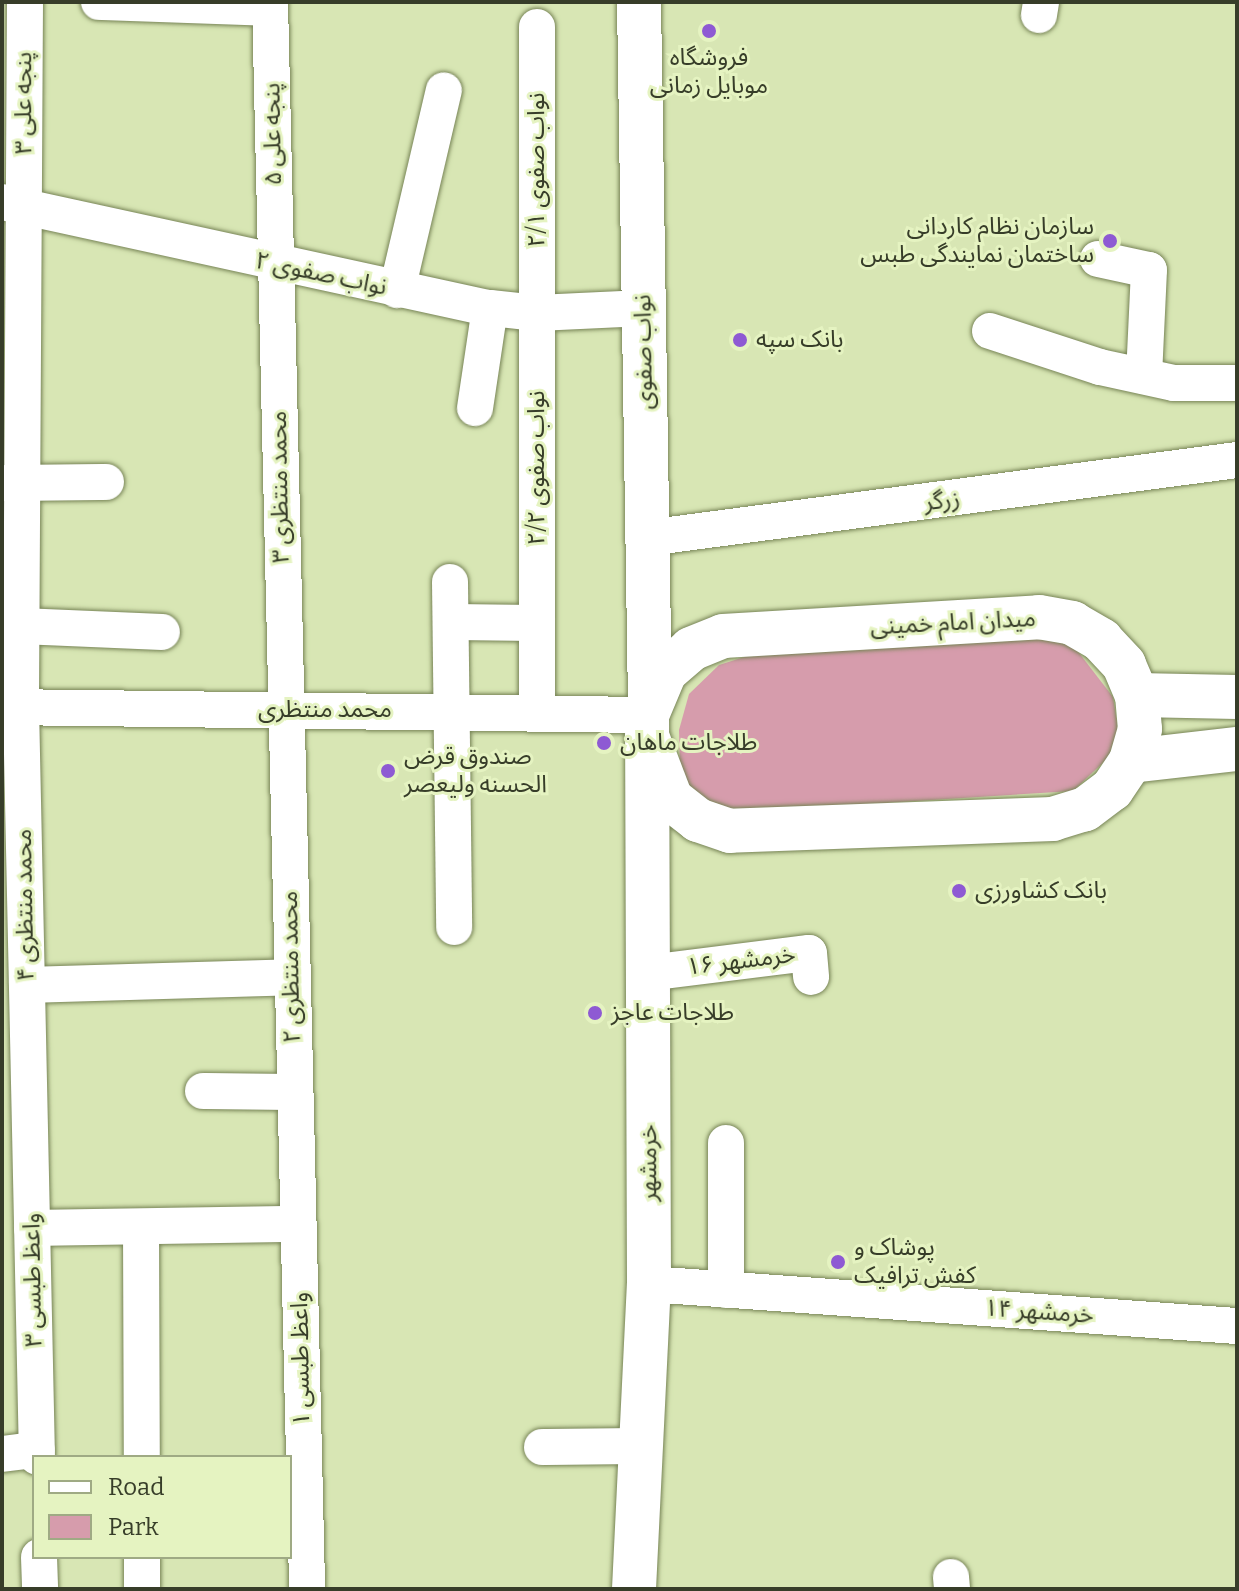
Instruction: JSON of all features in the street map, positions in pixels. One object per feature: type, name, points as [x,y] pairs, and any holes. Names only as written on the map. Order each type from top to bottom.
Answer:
[{"type":"main road","name":"نواب صفوی","points":[[639,2],[648,718]]},
{"type":"main road","points":[[647,590],[666,613],[693,629],[723,636]]},
{"type":"main road","name":"میدان امام خمینی","points":[[1039,617],[1072,623],[1101,640],[1124,665],[1137,695],[1140,729],[1131,761],[1112,789],[1085,809],[1053,819],[730,831],[698,820],[671,799],[648,718],[665,672],[691,649],[723,636],[1039,617]]},
{"type":"main road","points":[[1137,695],[1237,697]]},
{"type":"main road","name":"خرمشهر","points":[[634,1589],[649,1284],[648,718]]},
{"type":"main road","points":[[1131,761],[1237,749]]},
{"type":"main road","points":[[648,881],[679,851],[730,831]]},
{"type":"street","name":"پنجه علی ۳","points":[[12,483],[13,203],[25,2]]},
{"type":"street","points":[[99,2],[270,5]]},
{"type":"street","name":"پنجه علی ۵","points":[[270,5],[275,266]]},
{"type":"street","name":"نواب صفوی ۲/۱","points":[[537,27],[537,313]]},
{"type":"street","points":[[397,290],[444,90]]},
{"type":"street","name":"نواب صفوی ۲","points":[[13,203],[275,266],[490,308],[537,313],[644,308]]},
{"type":"street","points":[[1098,259],[1149,270],[1144,376]]},
{"type":"street","name":"محمد منتظری ۳","points":[[275,266],[284,709]]},
{"type":"street","points":[[475,408],[490,308]]},
{"type":"street","name":"نواب صفوی ۲/۲","points":[[537,313],[537,711]]},
{"type":"street","points":[[990,331],[1144,376],[1237,383]]},
{"type":"street","name":"زرگر","points":[[647,538],[1237,460]]},
{"type":"street","points":[[12,483],[106,482]]},
{"type":"street","name":"محمد منتظری ۴","points":[[12,483],[15,603],[11,707],[27,985],[16,1104]]},
{"type":"street","points":[[450,582],[454,711],[454,927]]},
{"type":"street","points":[[15,603],[162,632]]},
{"type":"street","points":[[451,622],[537,623]]},
{"type":"street","name":"محمد منتظری","points":[[11,707],[537,711],[648,718]]},
{"type":"street","name":"محمد منتظری ۲","points":[[284,709],[298,1224]]},
{"type":"street","name":"خرمشهر ۱۶","points":[[648,973],[809,953],[811,977]]},
{"type":"street","points":[[27,985],[291,977]]},
{"type":"street","points":[[203,1091],[294,1092]]},
{"type":"street","name":"واعظ طبسی ۳","points":[[16,1104],[32,1228],[25,1454]]},
{"type":"street","points":[[726,1143],[726,1290]]},
{"type":"street","points":[[32,1228],[298,1224]]},
{"type":"street","name":"واعظ طبسی ۱","points":[[298,1224],[298,1510],[307,1589]]},
{"type":"street","points":[[141,1227],[142,1455]]},
{"type":"street","name":"خرمشهر ۱۴","points":[[649,1284],[1237,1326]]},
{"type":"street","points":[[542,1447],[641,1446]]},
{"type":"street","points":[[39,1559],[40,1589]]},
{"type":"street","points":[[142,1559],[142,1589]]},
{"type":"green space","points":[[1045,635],[1076,649],[1113,697],[1118,729],[1108,758],[1073,791],[727,813],[694,795],[680,770],[679,730],[689,694],[719,665],[766,650]]},
{"type":"place","name":"فروشگاه موبایل زمانی","points":[[709,31]]},
{"type":"place","name":"سازمان نظام کاردانی ساختمان نمایندگی طبس","points":[[1110,241]]},
{"type":"place","name":"بانک سپه","points":[[740,340]]},
{"type":"place","name":"طلاجات ماهان","points":[[604,743]]},
{"type":"place","name":"صندوق قرض الحسنه ولیعصر","points":[[388,771]]},
{"type":"place","name":"بانک کشاورزی","points":[[959,891]]},
{"type":"place","name":"طلاجات عاجز","points":[[595,1013]]},
{"type":"place","name":"پوشاک و کفش ترافیک","points":[[838,1262]]}]
